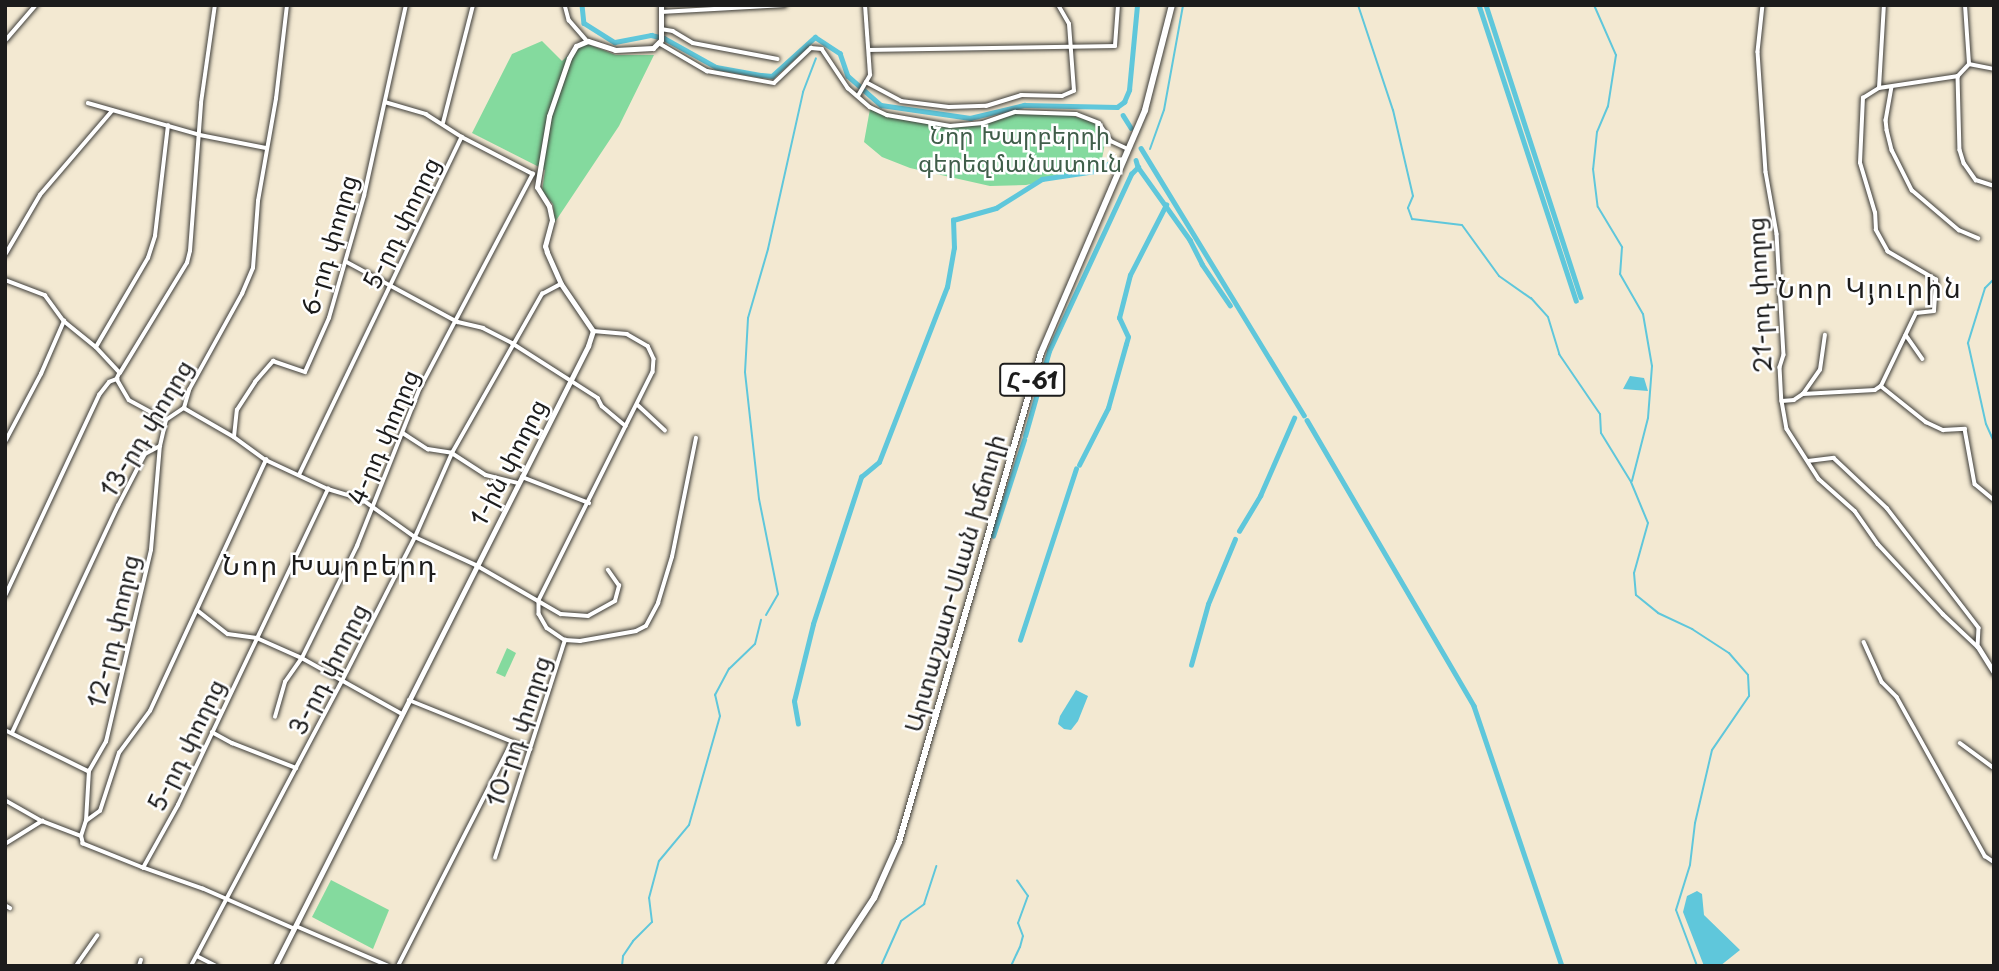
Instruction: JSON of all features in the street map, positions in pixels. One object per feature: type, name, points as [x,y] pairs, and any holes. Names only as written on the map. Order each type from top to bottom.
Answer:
[{"type":"main road","name":"Արտաշատ-Սևան խճուղի","points":[[829,966],[874,898],[900,842],[1041,353],[1129,150],[1152,88],[1172,5]]},
{"type":"main road","points":[[593,331],[561,284],[545,246],[552,220],[535,176],[549,116],[569,58],[576,46],[588,41],[615,50],[653,48],[661,36],[661,8]]},
{"type":"main road","name":"1-ին փողոց","points":[[275,966],[593,331]]},
{"type":"main road","name":"21-րդ փողոց","points":[[1978,647],[1994,673]]},
{"type":"street","points":[[5,41],[36,5]]},
{"type":"street","points":[[5,596],[99,395],[109,382],[117,379],[187,263],[201,103],[215,5]]},
{"type":"street","name":"13-րդ փողոց","points":[[12,733],[145,454],[160,446],[166,420],[184,408],[189,390],[236,306],[253,268],[258,201],[276,99],[288,5]]},
{"type":"street","name":"6-րդ փողոց","points":[[234,437],[240,401],[273,361],[305,372],[329,318],[347,262],[406,5]]},
{"type":"street","name":"5-րդ փողոց","points":[[443,123],[473,5]]},
{"type":"street","points":[[565,5],[569,20],[588,41]]},
{"type":"street","points":[[661,8],[785,5]]},
{"type":"street","points":[[858,96],[870,75],[865,5]]},
{"type":"street","points":[[866,82],[901,101],[949,107],[986,106],[1021,95],[1062,96],[1074,91],[1069,24],[1058,5]]},
{"type":"street","points":[[869,50],[1115,46],[1118,5]]},
{"type":"street","name":"21-րդ փողոց","points":[[1763,5],[1759,64],[1766,172],[1777,234],[1784,355],[1780,367],[1787,429],[1819,479],[1863,521],[1878,544],[1943,614],[1978,647]]},
{"type":"street","points":[[1879,88],[1884,5]]},
{"type":"street","points":[[1803,394],[1867,392],[1881,386],[1916,313],[1934,311],[1937,280],[1888,252],[1875,230],[1875,213],[1860,163],[1863,98],[1879,88],[1958,76],[1969,64],[1965,5]]},
{"type":"street","points":[[661,36],[673,31],[694,43],[778,59]]},
{"type":"street","points":[[661,36],[707,71],[774,83],[811,48],[822,50],[848,88],[887,115],[950,126],[983,123],[1015,112],[1076,114],[1099,123],[1111,141],[1129,150]]},
{"type":"street","points":[[1969,64],[1994,69]]},
{"type":"street","points":[[1958,76],[1960,150],[1964,163],[1976,180],[1994,186]]},
{"type":"street","points":[[1892,87],[1893,98],[1886,120],[1887,130],[1892,150],[1912,190],[1959,230],[1978,238]]},
{"type":"street","points":[[385,102],[426,114],[461,137],[535,176]]},
{"type":"street","points":[[88,103],[200,135],[266,148]]},
{"type":"street","points":[[5,255],[40,195],[112,110]]},
{"type":"street","points":[[96,347],[148,258],[155,236],[168,126]]},
{"type":"street","name":"5-րդ փողոց","points":[[299,475],[390,285],[449,170],[461,137]]},
{"type":"street","name":"4-րդ փողոց","points":[[275,717],[285,682],[302,658],[372,508],[420,388],[535,176]]},
{"type":"street","points":[[347,262],[457,322],[483,328],[512,343],[598,398],[602,406],[626,426]]},
{"type":"street","points":[[5,280],[45,295],[64,321],[96,347],[120,373]]},
{"type":"street","name":"3-րդ փողոց","points":[[191,966],[342,681],[415,537],[452,453],[542,294],[561,284]]},
{"type":"street","points":[[5,442],[41,374],[64,321]]},
{"type":"street","points":[[565,639],[542,621],[539,601],[653,373],[654,359],[648,346],[627,334],[593,331]]},
{"type":"street","points":[[1782,401],[1794,400],[1803,394],[1819,370],[1825,335]]},
{"type":"street","points":[[1906,335],[1923,359]]},
{"type":"street","points":[[117,379],[129,400],[166,420]]},
{"type":"street","points":[[1881,386],[1926,422],[1943,430],[1965,429],[1975,484],[1994,500]]},
{"type":"street","points":[[638,405],[665,430]]},
{"type":"street","points":[[184,408],[234,437],[266,460],[328,489],[363,500],[415,537],[476,565],[561,614],[588,616],[601,611],[618,594],[619,586],[608,569]]},
{"type":"street","points":[[403,433],[428,449],[452,453],[486,474],[519,480],[589,503]]},
{"type":"street","name":"10-րդ փողոց","points":[[495,858],[565,639],[580,641],[636,631],[646,626],[653,616],[672,557],[696,438]]},
{"type":"street","name":"12-րդ փողոց","points":[[86,821],[89,771],[106,742],[151,550],[160,446]]},
{"type":"street","points":[[1808,461],[1834,458],[1887,508],[1979,628],[1978,647]]},
{"type":"street","points":[[266,460],[150,711],[119,753],[100,811],[86,821],[81,836],[83,844],[389,966]]},
{"type":"street","name":"5-րդ փողոց","points":[[143,868],[212,732],[328,489]]},
{"type":"street","points":[[196,609],[229,635],[257,638],[302,658],[402,713]]},
{"type":"street","points":[[1864,642],[1882,682],[1904,708],[1915,733],[1985,856],[1994,862]]},
{"type":"street","points":[[409,700],[531,749]]},
{"type":"street","points":[[5,730],[89,771]]},
{"type":"street","points":[[212,732],[232,743],[296,768]]},
{"type":"street","name":"10-րդ փողոց","points":[[398,966],[512,742]]},
{"type":"street","points":[[1960,743],[1994,768]]},
{"type":"street","points":[[5,800],[42,821],[81,836]]},
{"type":"street","points":[[5,844],[42,821]]},
{"type":"street","points":[[76,966],[97,936]]},
{"type":"street","points":[[197,956],[217,966]]},
{"type":"green space","points":[[542,41],[562,61],[582,42],[616,55],[654,55],[619,126],[555,222],[553,204],[542,192],[545,170],[472,133],[512,54]]},
{"type":"green space","name":"Նոր Խարբերդի գերեզմանատուն","points":[[870,109],[941,125],[981,124],[1014,111],[1064,114],[1096,122],[1106,137],[1102,159],[1094,171],[1026,185],[990,186],[910,168],[882,157],[864,142]]},
{"type":"green space","points":[[507,648],[516,653],[505,677],[496,673]]},
{"type":"green space","points":[[331,880],[389,910],[373,949],[312,917]]},
{"type":"water","points":[[1630,376],[1644,378],[1648,391],[1623,389]]},
{"type":"water","points":[[1076,690],[1088,696],[1078,721],[1071,730],[1064,729],[1058,724],[1060,716]]},
{"type":"water","points":[[1697,891],[1702,894],[1704,915],[1740,950],[1720,966],[1704,966],[1683,912],[1687,896]]},
{"type":"waterway","points":[[582,5],[584,23],[615,42],[651,35],[664,38],[716,67],[761,75],[772,76],[815,37],[840,53],[848,76],[881,105],[970,118],[1024,105],[1117,107],[1124,102],[1129,90],[1137,5]]},
{"type":"waterway","points":[[1150,149],[1164,110],[1183,5]]},
{"type":"waterway","points":[[1358,5],[1393,110],[1413,196],[1408,208],[1412,219],[1462,225],[1499,276],[1531,298],[1548,317],[1559,354],[1600,414],[1601,433],[1631,482],[1648,523],[1634,573],[1636,595],[1658,613],[1692,629],[1729,653],[1748,675],[1749,696],[1712,750],[1695,823],[1690,865],[1676,910],[1697,966]]},
{"type":"waterway","points":[[1479,5],[1576,300]]},
{"type":"waterway","points":[[1486,5],[1581,297]]},
{"type":"waterway","points":[[1594,5],[1616,55],[1608,106],[1597,132],[1593,169],[1598,207],[1622,247],[1620,274],[1643,314],[1652,366],[1648,418],[1632,481]]},
{"type":"waterway","points":[[766,615],[778,594],[759,499],[745,372],[748,318],[768,249],[803,92],[816,58]]},
{"type":"waterway","points":[[1123,115],[1131,128]]},
{"type":"waterway","points":[[1141,148],[1304,415]]},
{"type":"waterway","points":[[1101,169],[1115,159]]},
{"type":"waterway","points":[[1136,160],[1138,167],[1190,240],[1202,264],[1230,305]]},
{"type":"waterway","points":[[1025,436],[1049,351],[1131,174],[1138,167]]},
{"type":"waterway","points":[[798,724],[794,701],[813,624],[861,477],[879,462],[947,287],[954,248],[953,220],[996,208],[1042,179],[1096,171]]},
{"type":"waterway","points":[[1079,465],[1108,408],[1128,337],[1119,318],[1130,275],[1166,205]]},
{"type":"waterway","points":[[1994,279],[1985,288],[1968,343],[1986,424],[1994,442]]},
{"type":"waterway","points":[[1239,531],[1260,496],[1294,418]]},
{"type":"waterway","points":[[1307,420],[1474,706],[1562,966]]},
{"type":"waterway","points":[[993,536],[1024,440]]},
{"type":"waterway","points":[[1020,640],[1076,469]]},
{"type":"waterway","points":[[1191,665],[1208,604],[1235,539]]},
{"type":"waterway","points":[[622,966],[623,956],[633,941],[652,922],[649,898],[659,861],[689,825],[720,716],[715,695],[729,669],[755,644],[761,620]]},
{"type":"waterway","points":[[881,966],[901,921],[924,904],[936,866]]},
{"type":"waterway","points":[[1011,966],[1023,936],[1018,923],[1028,896],[1017,880]]},
{"type":"district","name":"Նոր Կյուրին","points":[[1870,287]]},
{"type":"district","name":"Նոր Խարբերդ","points":[[330,564]]}]
